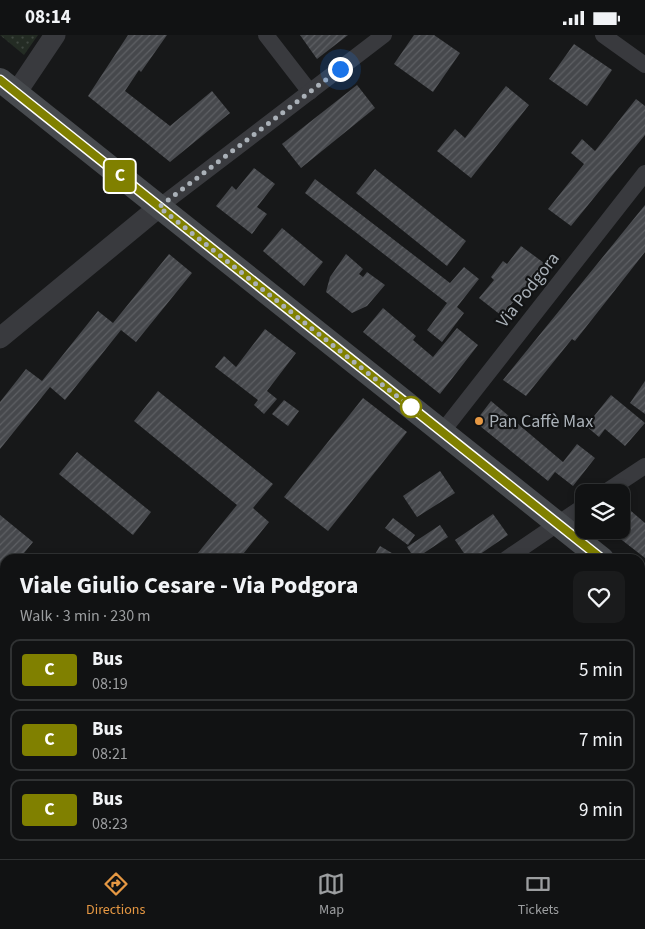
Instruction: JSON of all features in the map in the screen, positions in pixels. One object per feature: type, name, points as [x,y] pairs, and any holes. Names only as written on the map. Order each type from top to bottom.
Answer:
[{"type":"main road","points":[[8,87],[596,554]]},
{"type":"street","points":[[8,87],[55,35]]},
{"type":"street","points":[[266,35],[310,92]]},
{"type":"street","points":[[0,338],[159,207],[384,35]]},
{"type":"street","points":[[603,35],[645,65]]},
{"type":"street","name":"Via Podgora","points":[[442,432],[645,173]]},
{"type":"street","points":[[617,484],[645,465]]},
{"type":"street","points":[[513,554],[575,512]]},
{"type":"shaded area","points":[[0,35],[38,35],[24,55]]},
{"type":"building","points":[[128,35],[167,35],[125,91],[170,126],[212,91],[230,113],[170,162],[88,96]]},
{"type":"building","points":[[300,35],[348,35],[317,59]]},
{"type":"building","points":[[414,35],[434,35],[460,53],[433,92],[394,64]]},
{"type":"building","points":[[574,44],[612,70],[587,106],[549,79]]},
{"type":"building","points":[[357,85],[375,108],[301,168],[282,144]]},
{"type":"building","points":[[506,86],[529,105],[471,178],[437,151],[455,129],[465,138]]},
{"type":"building","points":[[636,99],[645,106],[645,135],[571,226],[548,209],[584,164],[571,153],[582,139],[595,151]]},
{"type":"building","points":[[254,168],[275,184],[257,207],[267,214],[252,234],[216,206],[232,186],[236,190]]},
{"type":"building","points":[[375,169],[466,241],[447,266],[356,193]]},
{"type":"building","points":[[315,179],[450,283],[464,267],[479,279],[457,307],[464,313],[442,342],[427,330],[447,303],[305,193]]},
{"type":"building","points":[[645,205],[645,252],[575,341],[572,339],[526,396],[503,380]]},
{"type":"building","points":[[282,228],[323,262],[304,286],[263,251]]},
{"type":"building","points":[[521,246],[544,263],[502,316],[479,298],[494,280],[491,277],[503,261],[507,264]]},
{"type":"building","points":[[169,254],[192,273],[136,342],[121,330],[65,400],[50,387],[0,449],[0,402],[26,369],[42,381],[98,311],[113,323]]},
{"type":"building","points":[[346,254],[363,269],[359,274],[363,277],[367,272],[385,285],[367,306],[352,313],[326,292],[330,277]]},
{"type":"building","points":[[383,308],[416,336],[413,340],[433,357],[457,328],[478,345],[440,394],[363,332]]},
{"type":"building","points":[[265,329],[296,353],[267,391],[277,399],[264,414],[254,405],[258,400],[215,367],[224,356],[236,367]]},
{"type":"building","points":[[645,381],[645,414],[630,403]]},
{"type":"building","points":[[158,391],[273,484],[253,508],[269,522],[243,554],[197,554],[237,505],[134,421]]},
{"type":"building","points":[[611,395],[645,423],[625,446],[605,429],[599,437],[586,426]]},
{"type":"building","points":[[363,398],[407,432],[328,531],[284,497]]},
{"type":"building","points":[[284,400],[299,411],[288,426],[272,414]]},
{"type":"building","points":[[491,401],[563,462],[577,444],[595,458],[573,486],[555,472],[548,481],[475,422]]},
{"type":"building","points":[[77,452],[151,512],[133,535],[59,474]]},
{"type":"building","points":[[440,471],[455,493],[417,517],[403,496]]},
{"type":"building","points":[[630,510],[645,523],[645,554],[640,554],[621,539],[630,539]]},
{"type":"building","points":[[493,514],[508,535],[480,554],[465,554],[455,540]]},
{"type":"building","points":[[0,515],[33,542],[24,553],[25,554],[0,554]]},
{"type":"building","points":[[393,518],[415,535],[408,545],[385,528]]},
{"type":"building","points":[[440,525],[448,537],[422,554],[412,554],[407,547]]},
{"type":"building","points":[[380,546],[394,554],[375,554]]},
{"type":"bus line","name":"C","points":[[0,80],[596,554]]},
{"type":"place","name":"Pan Caffè Max","points":[[479,421]]},
{"type":"route","points":[[340,69],[159,207],[418,413],[411,407]]}]
